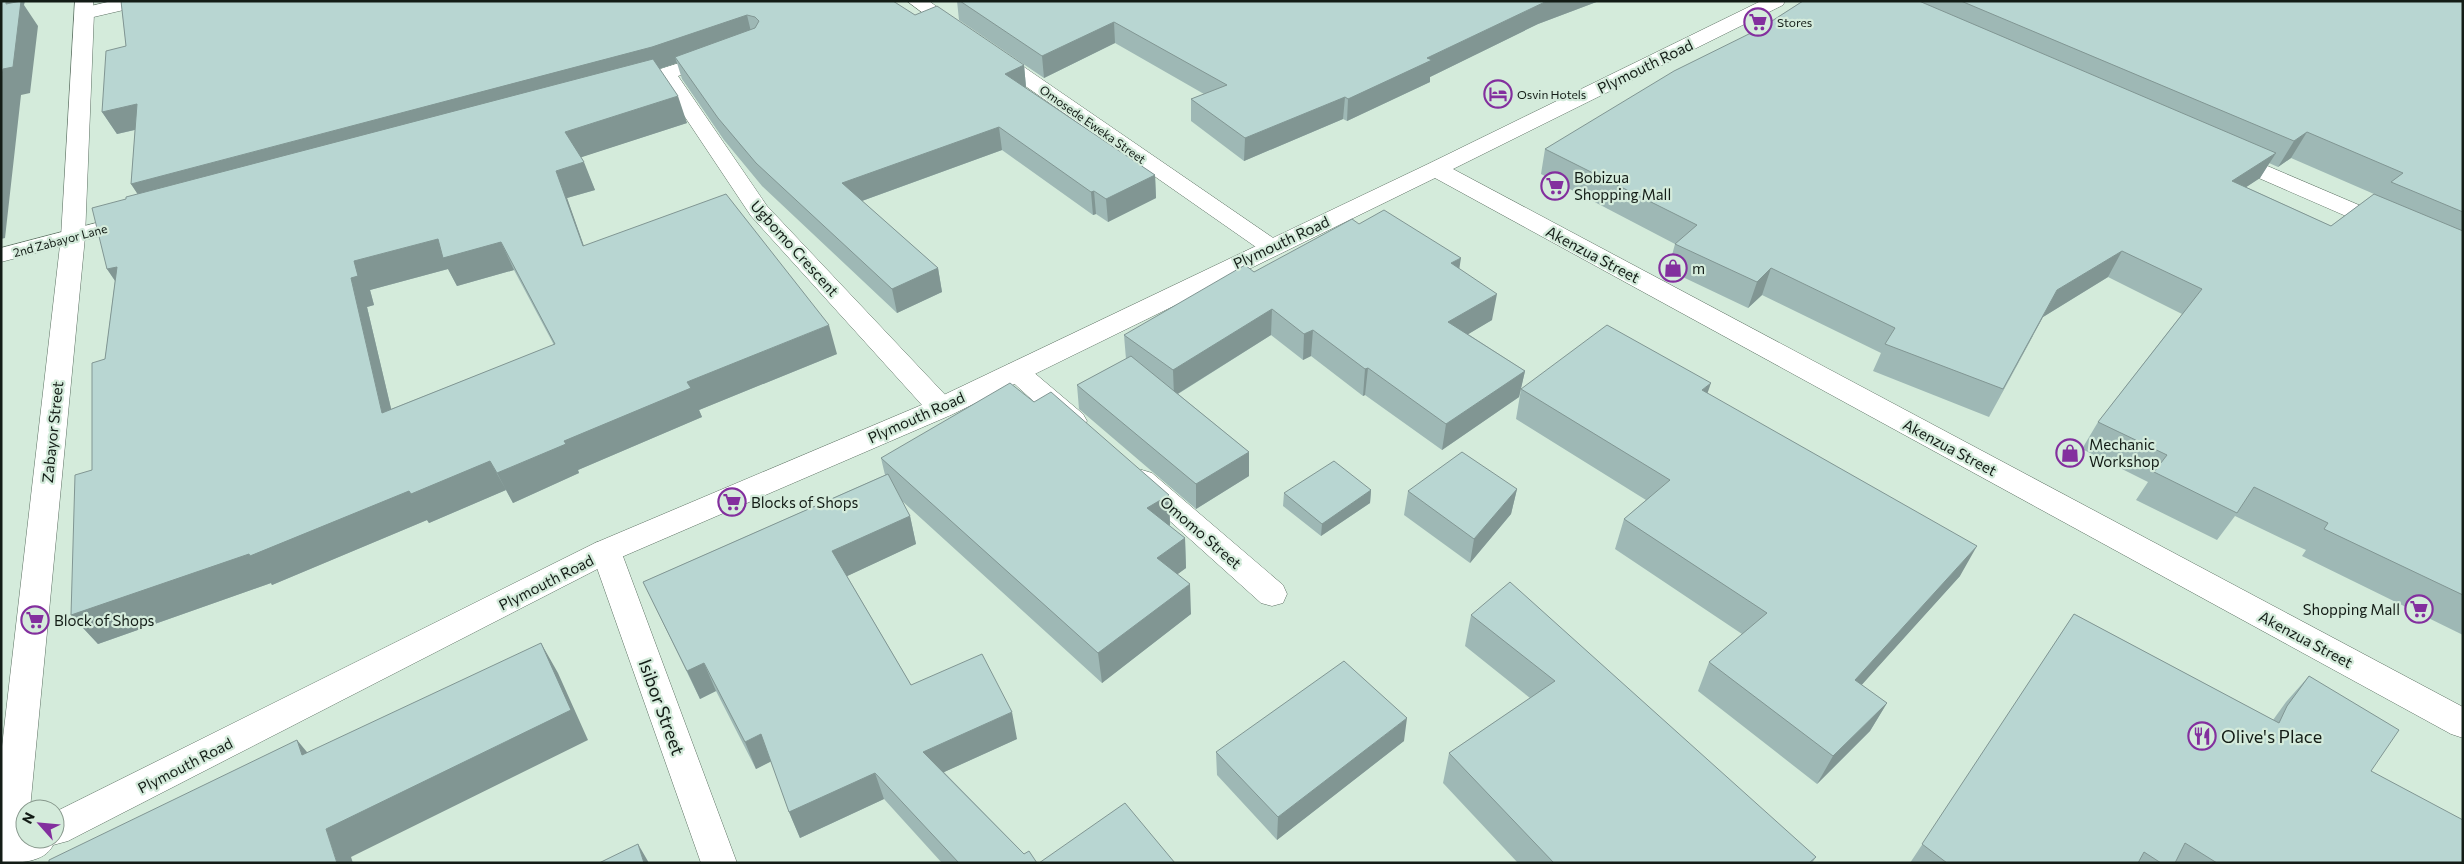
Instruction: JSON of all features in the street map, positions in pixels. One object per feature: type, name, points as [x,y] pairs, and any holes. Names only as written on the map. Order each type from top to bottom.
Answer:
[{"type":"street","points":[[85,7],[138,1]]},
{"type":"street","name":"Omosede Eweka Street","points":[[916,1],[1271,246]]},
{"type":"street","name":"Plymouth Road","points":[[65,825],[606,551],[941,408],[1271,246],[1436,169],[1776,1]]},
{"type":"street","name":"Zabayor Street","points":[[5,858],[73,237],[85,7]]},
{"type":"street","points":[[609,90],[666,75],[736,50]]},
{"type":"street","name":"Ugbomo Crescent","points":[[666,75],[759,211],[941,408]]},
{"type":"street","points":[[2209,148],[2408,235]]},
{"type":"street","name":"Akenzua Street","points":[[1436,169],[2463,724]]},
{"type":"street","name":"2nd Zabayor Lane","points":[[1,255],[150,216]]},
{"type":"street","points":[[1016,371],[1089,434]]},
{"type":"street","name":"Omomo Street","points":[[1126,466],[1272,594]]},
{"type":"street","name":"Isibor Street","points":[[606,551],[719,863]]},
{"type":"street","points":[[5,858],[21,849]]},
{"type":"building","points":[[1,1],[6,1],[6,4],[21,1],[13,67],[3,69],[1,84]]},
{"type":"building","points":[[121,1],[893,1],[915,15],[937,6],[1024,65],[1005,74],[1155,175],[1106,199],[1094,191],[1091,192],[999,127],[842,183],[938,268],[892,289],[756,163],[718,118],[675,57],[755,28],[759,21],[755,17],[747,15],[652,47],[131,184],[137,104],[102,112],[106,51],[126,46]]},
{"type":"building","points":[[960,1],[1547,1],[1427,58],[1432,60],[1348,99],[1345,97],[1245,138],[1191,99],[1227,85],[1114,22],[1042,56]]},
{"type":"building","points":[[1803,1],[1919,1],[2276,153],[2232,181],[2331,226],[2374,194],[2463,231],[2463,595],[2324,529],[2328,523],[2254,487],[2237,513],[2154,472],[2167,455],[2098,422],[2202,289],[2122,251],[2057,290],[2003,389],[1885,344],[1895,328],[1771,268],[1757,282],[1675,244],[1697,225],[1545,149],[1674,71],[1761,28]]},
{"type":"building","points":[[1961,1],[2463,1],[2463,212],[2391,182],[2403,173],[2307,132],[2294,141]]},
{"type":"building","points":[[653,59],[678,96],[565,132],[584,162],[556,171],[583,246],[726,194],[829,325],[687,382],[691,388],[564,441],[566,444],[497,473],[490,461],[411,494],[409,491],[250,556],[249,554],[71,615],[75,475],[92,470],[92,363],[105,359],[117,267],[107,269],[92,208],[126,199],[126,197]],"holes":[[[438,239],[443,258],[501,242],[555,344],[382,413],[351,278],[358,276],[354,261]]]},
{"type":"building","points":[[1384,210],[1461,258],[1451,263],[1497,294],[1448,322],[1525,371],[1446,424],[1368,368],[1365,369],[1313,330],[1304,334],[1272,309],[1173,370],[1124,335],[1245,265],[1254,272],[1352,219],[1359,224]]},
{"type":"building","points":[[1607,325],[1711,383],[1702,390],[1977,546],[1855,680],[1887,703],[1833,756],[1709,662],[1767,613],[1624,519],[1670,480],[1521,389]]},
{"type":"building","points":[[1131,356],[1249,452],[1196,484],[1077,385]]},
{"type":"building","points":[[1010,383],[1034,402],[1051,392],[1169,495],[1147,508],[1185,538],[1157,558],[1190,584],[1098,653],[881,458]]},
{"type":"building","points":[[1462,452],[1517,489],[1474,539],[1408,491]]},
{"type":"building","points":[[1334,461],[1371,490],[1322,524],[1284,493]]},
{"type":"building","points":[[888,474],[910,516],[832,551],[911,685],[982,654],[1012,712],[923,752],[1024,854],[1029,851],[1037,863],[959,863],[875,773],[789,812],[761,734],[745,742],[704,663],[687,671],[643,582]]},
{"type":"building","points":[[1510,582],[1816,857],[1809,863],[1554,863],[1449,753],[1555,681],[1471,615]]},
{"type":"building","points":[[2074,614],[2279,723],[2287,706],[2309,676],[2399,730],[2371,771],[2463,820],[2463,863],[2217,863],[2185,843],[2175,863],[2161,863],[2144,852],[2138,863],[1947,863],[1922,844]]},
{"type":"building","points":[[541,643],[571,710],[326,829],[337,863],[49,863],[49,860],[297,740],[302,755]]},
{"type":"building","points":[[1344,661],[1407,718],[1278,817],[1216,752]]},
{"type":"building","points":[[1125,803],[1175,863],[1039,863]]},
{"type":"building","points":[[638,844],[644,863],[599,863]]},
{"type":"place","name":"Stores","points":[[1758,22]]},
{"type":"place","name":"Osvin Hotels","points":[[1498,94]]},
{"type":"place","name":"Bobizua Shopping Mall","points":[[1555,186]]},
{"type":"place","name":"m","points":[[1673,268]]},
{"type":"place","name":"Mechanic Workshop","points":[[2070,453]]},
{"type":"place","name":"Blocks of Shops","points":[[732,502]]},
{"type":"place","name":"Shopping Mall","points":[[2419,609]]},
{"type":"place","name":"Block of Shops","points":[[35,620]]},
{"type":"place","name":"Olive's Place","points":[[2202,736]]}]
